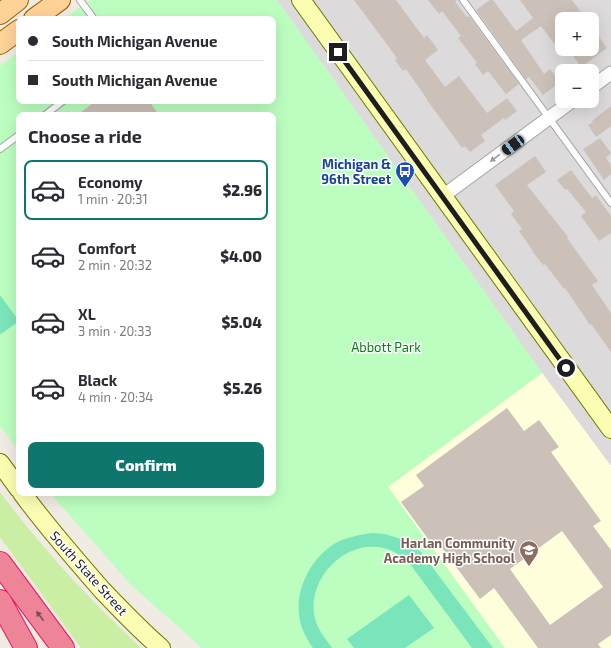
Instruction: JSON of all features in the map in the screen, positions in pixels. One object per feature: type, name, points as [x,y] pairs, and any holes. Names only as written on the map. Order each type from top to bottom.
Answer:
[{"type":"highway","points":[[0,563],[63,648]]},
{"type":"highway","points":[[0,601],[26,648]]},
{"type":"main road","points":[[0,14],[18,0]]},
{"type":"main road","points":[[38,16],[60,0]]},
{"type":"main road","points":[[301,0],[611,429]]},
{"type":"main road","points":[[0,463],[16,485]]},
{"type":"main road","name":"South State Street","points":[[24,496],[42,521],[71,556],[118,607],[160,648]]},
{"type":"street","points":[[599,82],[611,73]]},
{"type":"street","points":[[443,196],[563,108]]},
{"type":"lane","points":[[80,0],[92,16]]},
{"type":"lane","points":[[463,0],[611,203]]},
{"type":"lane","points":[[49,112],[59,104]]},
{"type":"lane","points":[[0,149],[16,136]]},
{"type":"shaded area","points":[[277,0],[611,0],[611,466],[542,373]]},
{"type":"shaded area","name":"Harlan Community Academy High School","points":[[542,373],[611,466],[611,648],[505,648],[388,487]]},
{"type":"green space","name":"Abbott Park","points":[[90,0],[277,0],[542,373],[388,487],[505,648],[202,648],[131,585],[53,496],[276,496],[276,112],[16,112],[16,448],[0,426],[0,66],[16,54],[16,104],[276,104],[276,16],[68,16]]},
{"type":"green space","points":[[0,295],[16,317],[16,323],[1,334]]},
{"type":"green space","points":[[0,492],[33,534],[67,573],[141,648],[81,648],[0,537]]},
{"type":"green space","points":[[372,533],[385,534],[404,540],[421,552],[493,648],[472,648],[410,564],[400,555],[391,550],[372,547],[357,549],[344,555],[332,564],[323,576],[316,589],[314,604],[315,619],[320,631],[332,648],[313,648],[304,632],[299,614],[300,594],[307,574],[319,557],[334,544],[348,538]]},
{"type":"green space","points":[[409,595],[434,628],[405,648],[354,648],[347,639]]},
{"type":"building","points":[[354,0],[396,0],[424,38],[427,35],[438,50],[425,60],[445,87],[459,76],[487,113],[507,98],[517,111],[505,120],[504,118],[481,135],[485,141],[470,152],[465,146],[462,148],[406,69],[403,71],[395,60],[397,58]]},
{"type":"building","points":[[428,0],[457,0],[455,2],[467,17],[469,16],[519,84],[506,94],[488,71],[483,75],[475,64],[477,63],[458,38],[461,36],[442,11],[439,14]]},
{"type":"building","points":[[490,0],[493,0],[516,31],[533,18],[520,0],[572,0],[581,12],[555,12],[555,45],[541,26],[521,40],[544,74],[550,69],[555,76],[555,86],[543,95],[529,77],[526,79],[476,10]]},
{"type":"building","points":[[599,37],[607,48],[599,54]]},
{"type":"building","points":[[573,56],[596,56],[585,64],[579,64]]},
{"type":"building","points":[[92,104],[151,104],[157,112],[81,112]]},
{"type":"building","points":[[611,106],[611,126],[596,137],[588,125]]},
{"type":"building","points":[[600,138],[611,153],[606,158],[611,165],[611,174],[604,180],[583,149]]},
{"type":"building","points":[[535,156],[546,172],[527,185],[568,237],[567,238],[598,281],[592,285],[611,313],[611,352],[591,324],[590,325],[565,288],[564,289],[545,264],[543,265],[532,251],[519,231],[522,229],[511,214],[514,211],[495,185]]},
{"type":"building","points":[[571,170],[592,198],[596,195],[611,216],[611,233],[599,241],[581,216],[586,212],[567,189],[565,190],[557,180]]},
{"type":"building","name":"Harlan Community Academy High School","points":[[507,408],[524,431],[539,420],[559,447],[551,452],[601,521],[593,526],[611,550],[611,635],[598,644],[601,648],[538,648],[494,588],[480,599],[436,540],[431,543],[401,502],[424,486],[416,475]],"holes":[[[562,531],[603,587],[550,625],[510,569]]]},
{"type":"place","name":"Michigan & 96th Street","points":[[405,188]]},
{"type":"place","name":"Harlan Community Academy High School","points":[[529,567]]},
{"type":"route","points":[[338,52],[566,368]]}]
